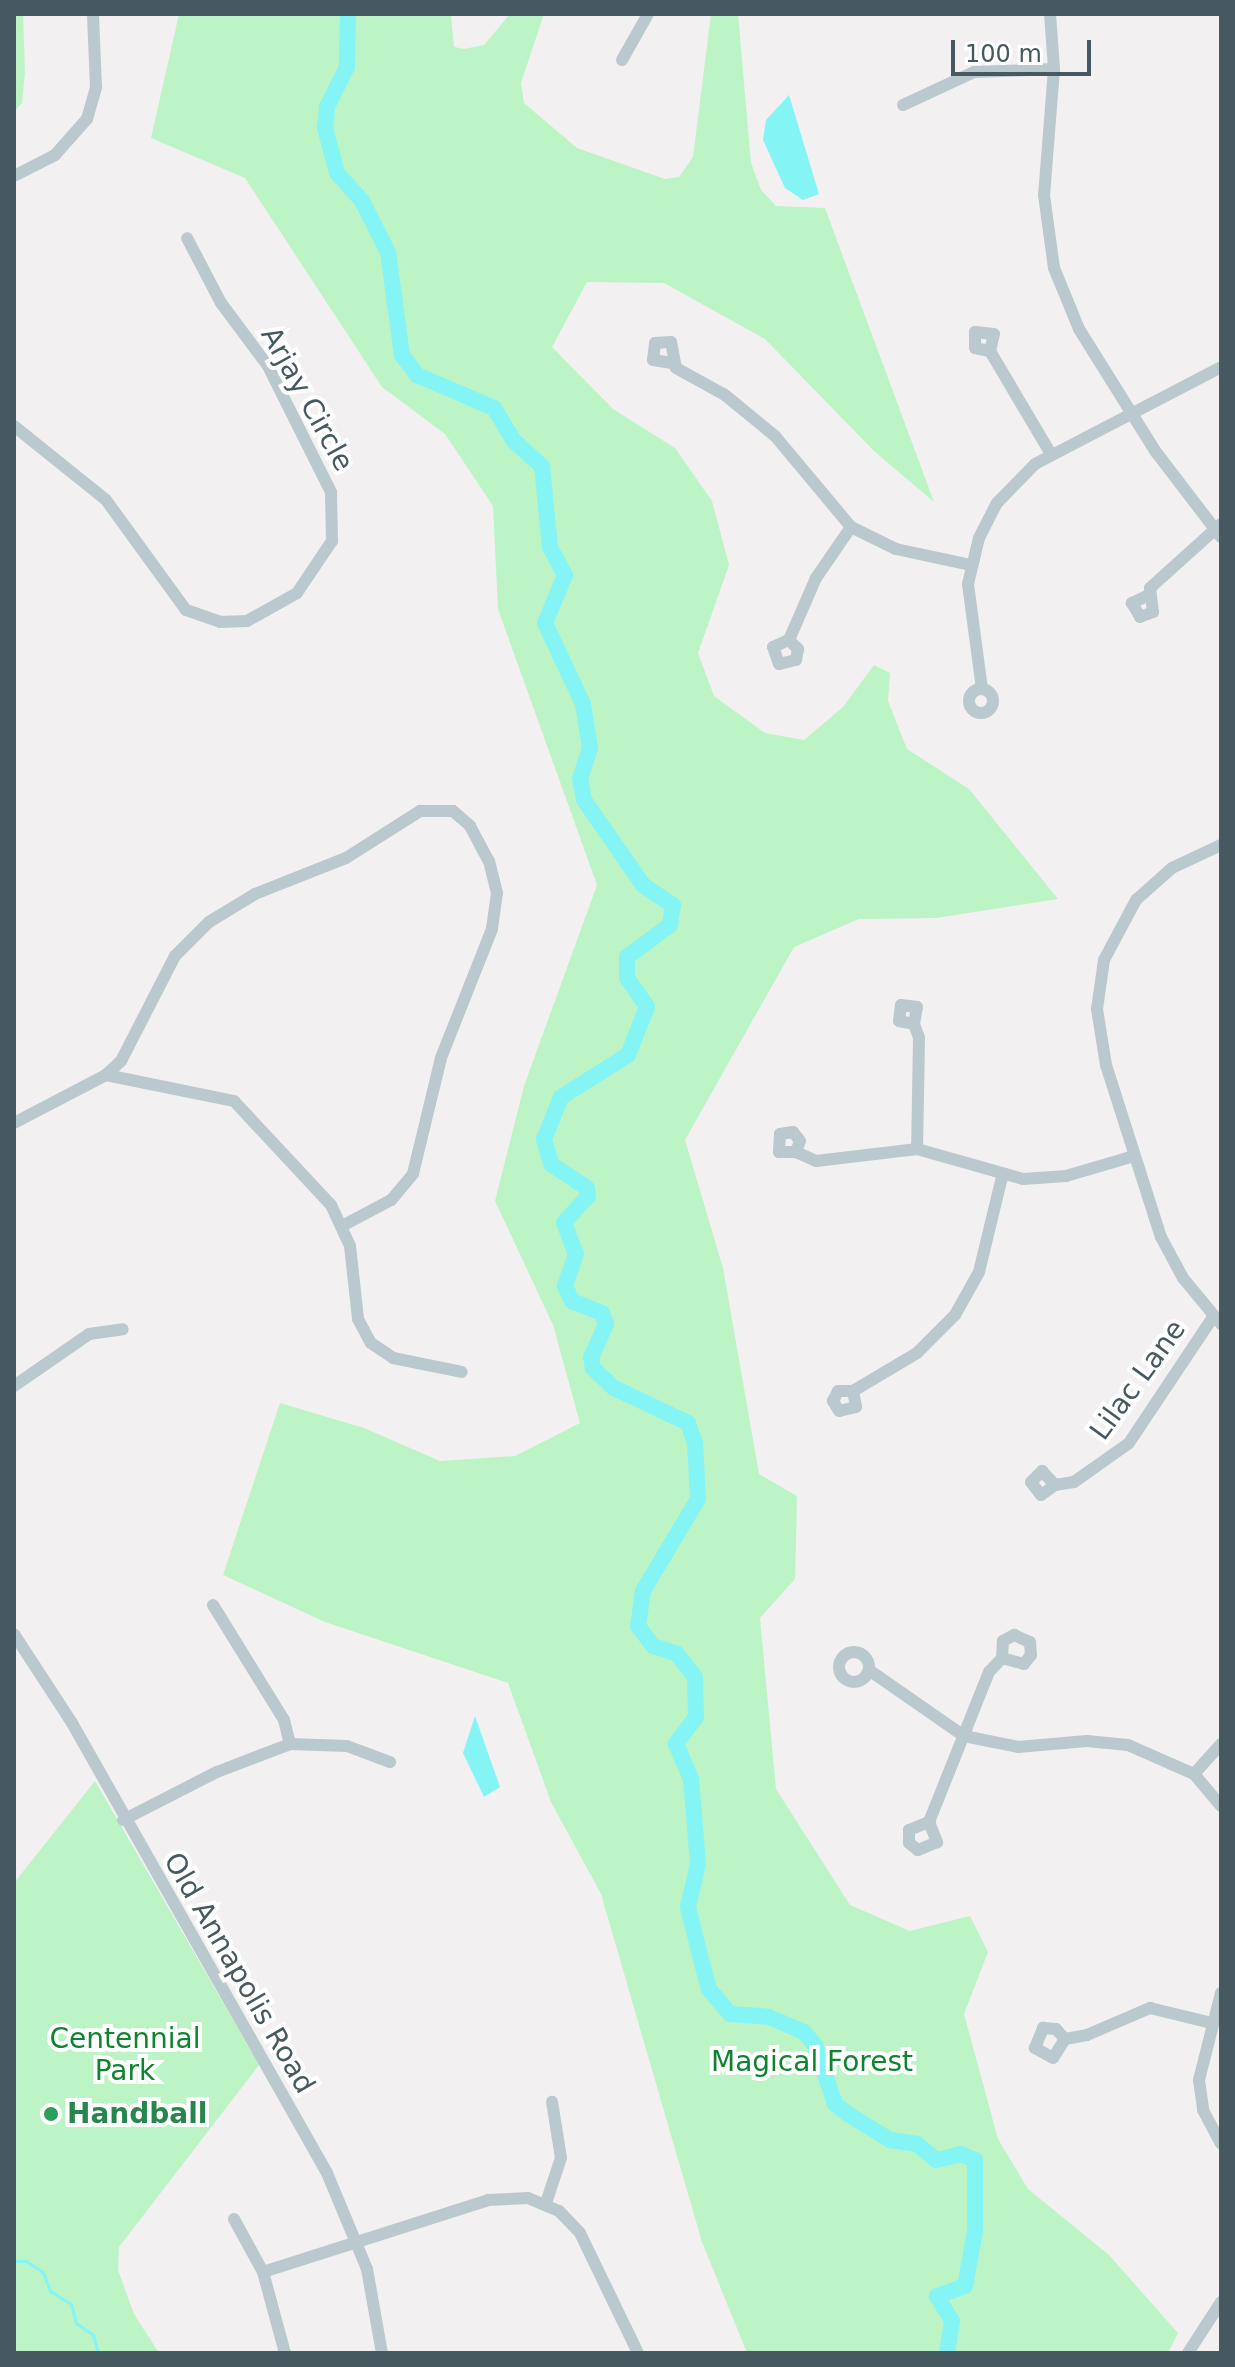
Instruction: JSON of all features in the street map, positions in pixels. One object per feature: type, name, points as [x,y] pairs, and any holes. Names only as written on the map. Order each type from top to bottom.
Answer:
[{"type":"street","points":[[14,176],[55,155],[87,119],[96,87],[93,14]]},
{"type":"street","points":[[622,60],[648,14]]},
{"type":"street","points":[[1050,14],[1054,69],[1044,182],[1054,268],[1079,329],[1132,414],[1219,530],[1147,596]]},
{"type":"street","points":[[903,105],[974,72],[1054,69]]},
{"type":"street","name":"Arjay Circle","points":[[14,426],[106,500],[186,610],[220,622],[247,621],[297,593],[332,541],[331,492],[268,366],[221,303],[187,238]]},
{"type":"street","points":[[990,351],[1051,454]]},
{"type":"street","points":[[672,363],[775,436],[851,527],[896,549],[971,565]]},
{"type":"street","points":[[982,689],[969,624],[971,565],[997,503],[1051,454],[1221,367]]},
{"type":"street","points":[[789,640],[816,578],[851,527]]},
{"type":"street","points":[[14,1123],[106,1075],[121,1061],[175,956],[209,922],[255,894],[346,858],[420,811],[453,811],[470,826],[489,861],[497,893],[492,929],[441,1058],[413,1174],[391,1200],[342,1226]]},
{"type":"street","points":[[1217,1320],[1171,1257],[1134,1156],[1100,1037],[1104,960],[1117,927],[1146,889],[1186,859],[1221,845]]},
{"type":"street","points":[[914,1024],[917,1149]]},
{"type":"street","points":[[106,1075],[234,1101],[318,1188],[342,1226],[358,1319],[371,1343],[403,1361],[462,1372]]},
{"type":"street","points":[[796,1152],[831,1161],[917,1149],[1002,1177],[1066,1176],[1134,1156]]},
{"type":"street","points":[[853,1391],[917,1353],[955,1315],[979,1272],[1002,1177]]},
{"type":"street","name":"Lilac Lane","points":[[1055,1485],[1074,1482],[1116,1456],[1217,1320]]},
{"type":"street","points":[[14,1386],[89,1334],[123,1329]]},
{"type":"street","points":[[213,1605],[284,1720],[290,1744]]},
{"type":"street","name":"Old Annapolis Road","points":[[14,1634],[72,1723],[123,1820],[327,2173],[357,2239],[382,2353]]},
{"type":"street","points":[[929,1822],[989,1672],[1002,1658]]},
{"type":"street","points":[[869,1670],[964,1736],[1018,1747],[1117,1743],[1194,1774],[1221,1806]]},
{"type":"street","points":[[123,1820],[217,1772],[290,1744],[347,1746],[390,1762]]},
{"type":"street","points":[[1194,1774],[1221,1744]]},
{"type":"street","points":[[1221,1993],[1212,2023],[1199,2094],[1221,2144]]},
{"type":"street","points":[[1065,2039],[1150,2008],[1212,2023]]},
{"type":"street","points":[[546,2203],[561,2158],[552,2102]]},
{"type":"street","points":[[263,2272],[357,2239],[497,2199],[546,2203],[570,2220],[589,2246],[638,2353]]},
{"type":"street","points":[[234,2219],[263,2272],[285,2353]]},
{"type":"street","points":[[1188,2353],[1221,2302]]},
{"type":"green space","points":[[14,14],[23,14],[25,72],[22,103],[14,112]]},
{"type":"green space","name":"Magical Forest","points":[[179,14],[451,14],[454,47],[464,49],[484,45],[510,14],[544,14],[521,83],[524,103],[577,148],[665,179],[679,177],[693,157],[711,14],[738,14],[751,163],[761,190],[776,206],[825,208],[934,502],[874,451],[765,339],[664,283],[587,282],[552,347],[613,409],[675,448],[712,501],[729,565],[698,653],[714,696],[765,733],[804,740],[843,707],[874,665],[890,673],[888,701],[907,749],[969,789],[1058,899],[936,918],[859,919],[794,947],[685,1140],[723,1268],[759,1474],[797,1496],[795,1579],[760,1618],[776,1789],[850,1905],[910,1931],[970,1916],[988,1952],[964,2014],[998,2139],[1028,2189],[1109,2255],[1178,2333],[1168,2353],[747,2353],[702,2242],[601,1894],[551,1802],[508,1683],[325,1622],[223,1575],[280,1403],[364,1428],[440,1461],[515,1456],[580,1423],[553,1325],[495,1201],[524,1086],[597,885],[498,609],[493,506],[445,434],[382,387],[245,178],[151,138]]},
{"type":"green space","name":"Centennial Park","points":[[95,1781],[259,2065],[119,2247],[118,2270],[134,2314],[159,2353],[14,2353],[14,1883]]},
{"type":"water","points":[[789,95],[819,194],[803,200],[785,188],[763,140],[766,120]]},
{"type":"water","points":[[475,1716],[500,1787],[484,1797],[463,1753]]},
{"type":"waterway","points":[[348,14],[347,67],[327,107],[325,128],[337,173],[362,201],[388,252],[402,355],[417,375],[494,408],[514,441],[542,466],[550,547],[565,575],[545,623],[583,704],[590,748],[580,778],[584,800],[643,885],[673,905],[670,925],[627,957],[627,978],[647,1007],[628,1055],[561,1097],[544,1139],[551,1164],[587,1188],[588,1196],[564,1223],[576,1254],[565,1286],[572,1301],[602,1313],[606,1324],[591,1357],[593,1368],[614,1388],[688,1423],[695,1443],[698,1499],[643,1591],[638,1626],[653,1646],[677,1654],[695,1677],[696,1717],[676,1744],[691,1779],[698,1864],[688,1907],[703,1967],[709,1989],[730,2014],[769,2017],[804,2032],[815,2045],[835,2104],[848,2114],[890,2140],[917,2144],[936,2160],[961,2154],[975,2160],[975,2231],[965,2286],[937,2296],[952,2321],[947,2353]]},
{"type":"waterway","points":[[14,2261],[26,2261],[43,2272],[50,2291],[71,2304],[76,2323],[93,2335],[98,2353]]},
{"type":"place","name":"Handball","points":[[51,2114]]}]
